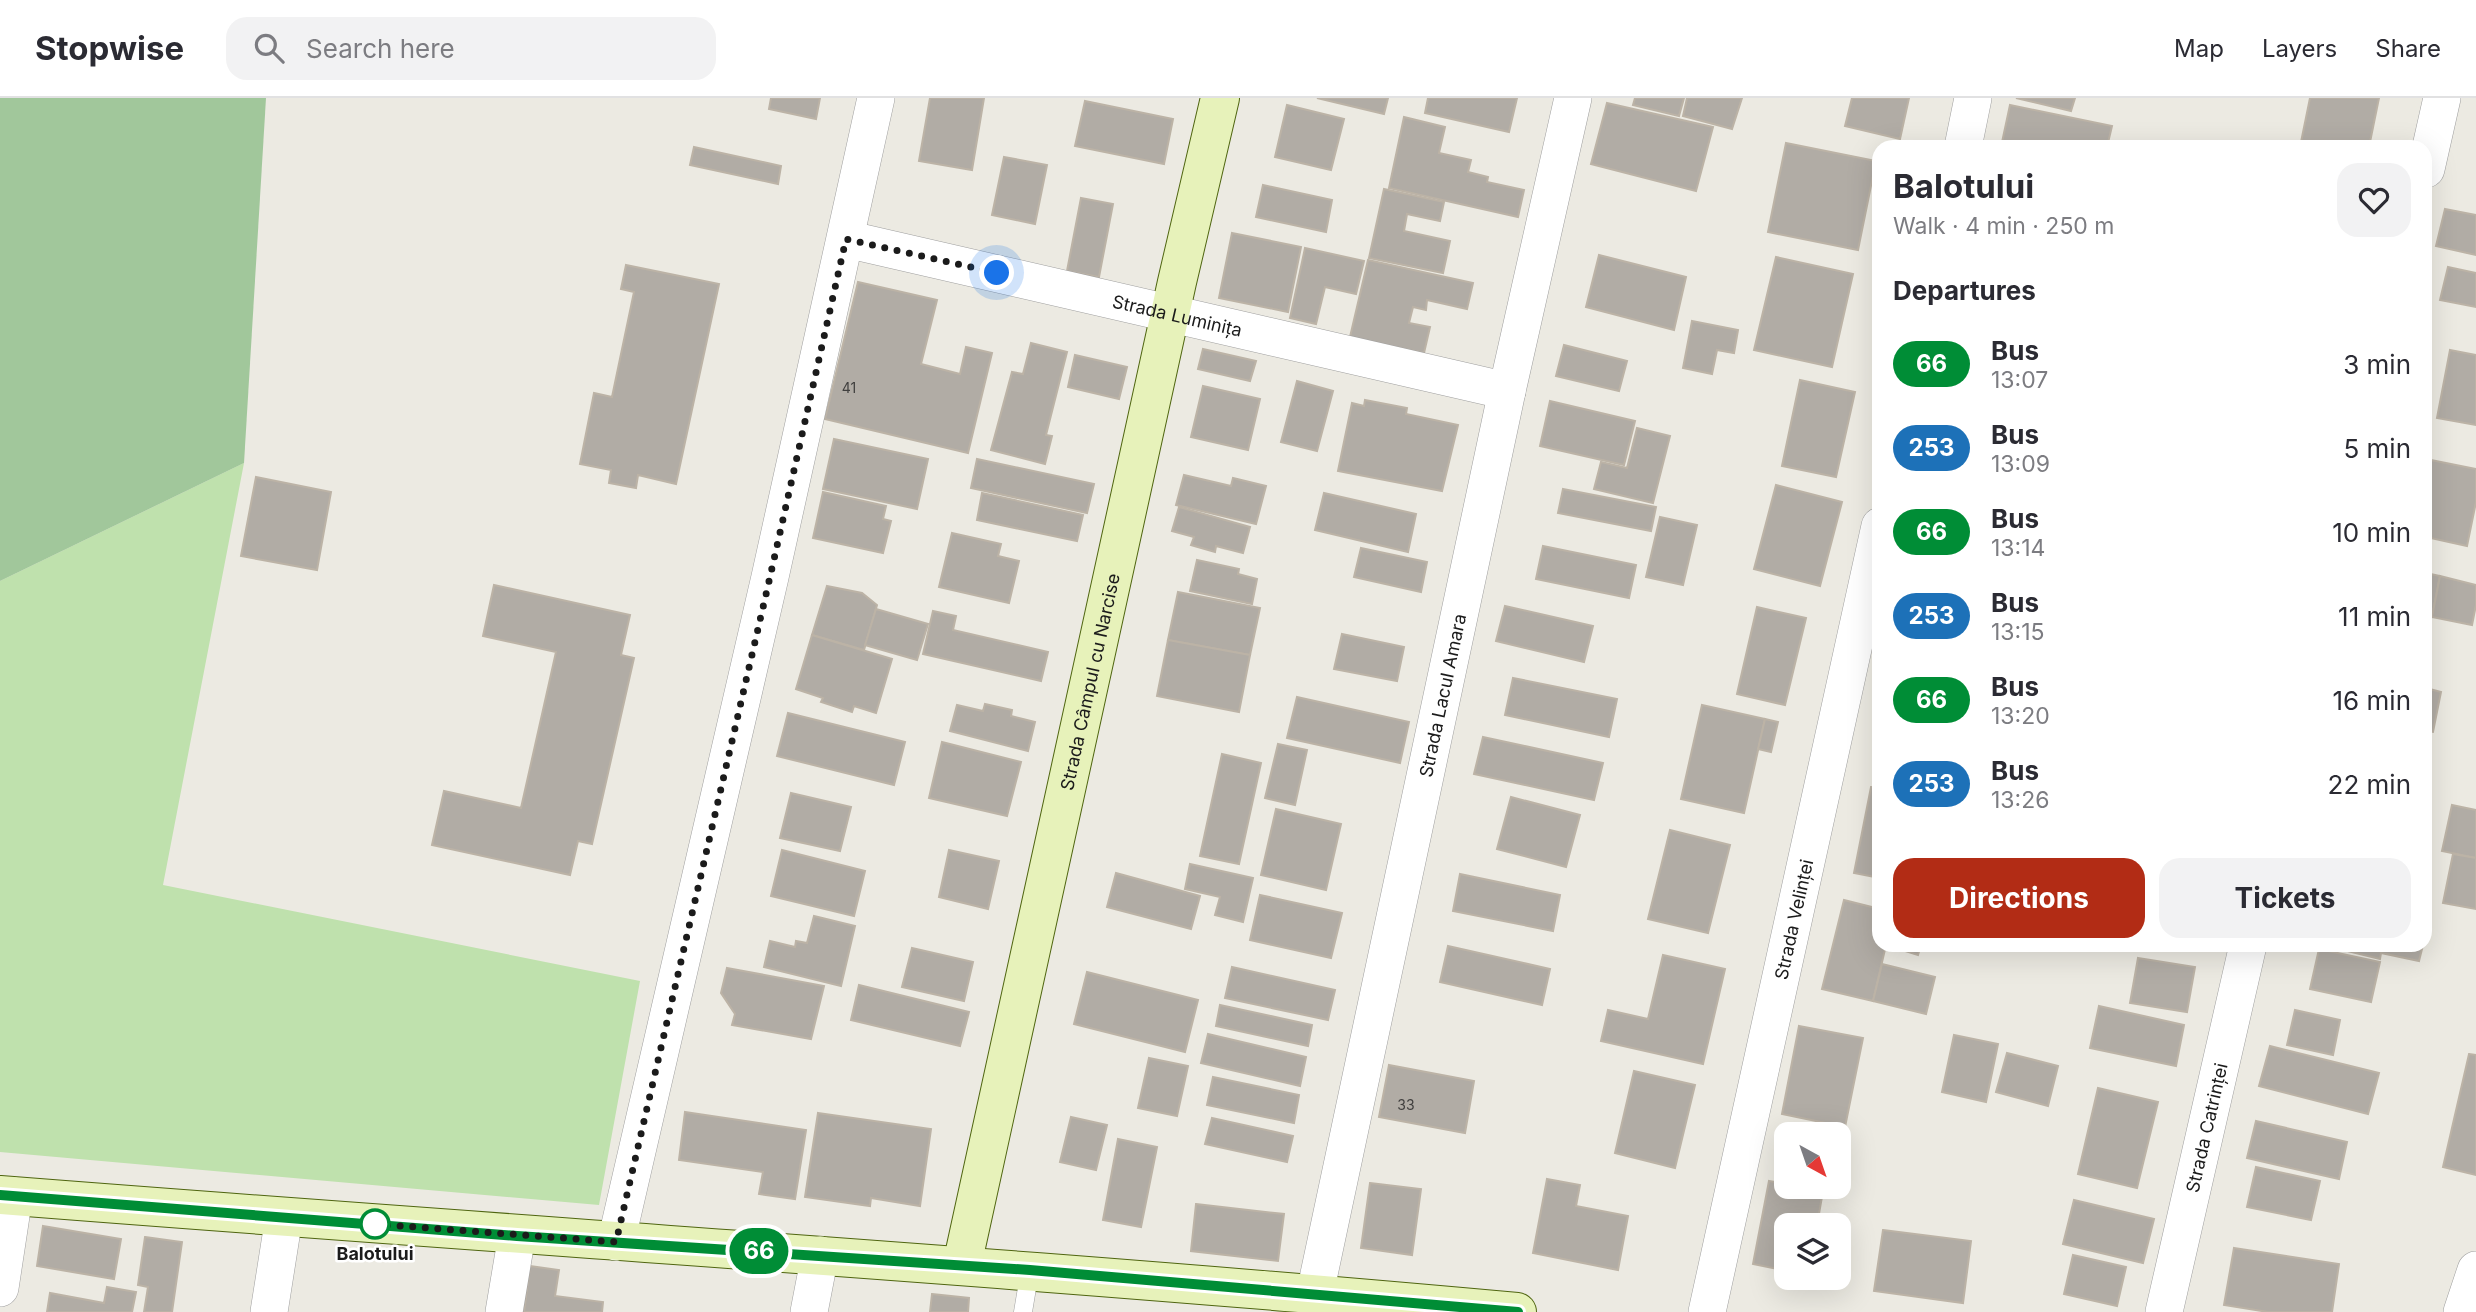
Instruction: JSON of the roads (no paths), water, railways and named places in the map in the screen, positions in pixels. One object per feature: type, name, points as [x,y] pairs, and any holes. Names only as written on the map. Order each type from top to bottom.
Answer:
[{"type":"street","points":[[616,1242],[770,577],[876,98]]},
{"type":"street","name":"Strada Câmpul cu Narcise","points":[[962,1265],[1220,98]]},
{"type":"street","name":"Strada Lacul Amara","points":[[1315,1293],[1507,391],[1573,98]]},
{"type":"street","points":[[1964,140],[1973,98]]},
{"type":"street","points":[[2432,142],[2442,98]]},
{"type":"street","name":"Strada Luminița","points":[[846,239],[1507,391]]},
{"type":"street","name":"Strada Velinței","points":[[1707,1312],[1872,562]]},
{"type":"street","name":"Strada Catrinței","points":[[2164,1312],[2246,952]]},
{"type":"street","points":[[0,1288],[7,1195],[517,1236],[1030,1270],[1517,1312]]},
{"type":"street","points":[[269,1312],[284,1217]]},
{"type":"street","points":[[504,1312],[517,1236]]},
{"type":"street","points":[[809,1312],[820,1255]]},
{"type":"street","points":[[2462,1312],[2476,1270]]},
{"type":"lane","points":[[1023,1312],[1030,1270]]},
{"type":"place","name":"Balotului","points":[[375,1224]]}]
